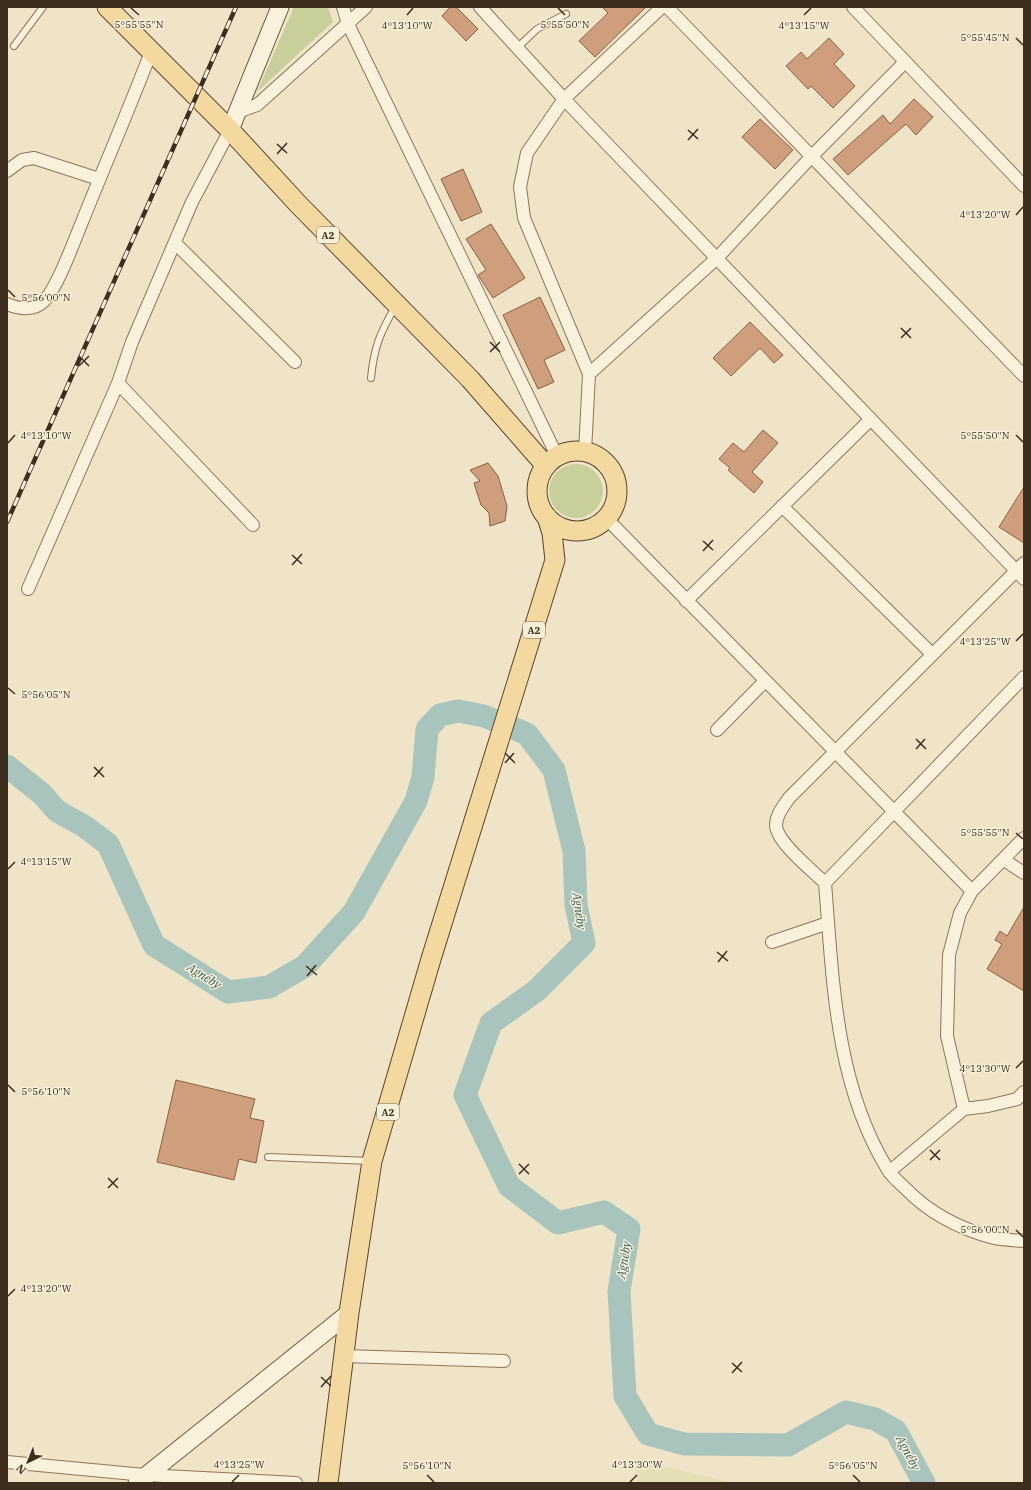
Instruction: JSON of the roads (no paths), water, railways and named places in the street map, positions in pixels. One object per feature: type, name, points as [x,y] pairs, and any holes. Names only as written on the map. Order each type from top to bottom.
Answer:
[{"type":"main road","name":"A2","points":[[108,7],[230,130],[298,204],[552,461]]},
{"type":"main road","points":[[576,451],[585,452],[597,456],[606,464],[613,474],[617,485],[617,497],[613,508],[606,518],[597,525],[586,530],[565,528],[555,524],[547,517],[540,505],[537,492],[539,478],[552,461],[576,451]]},
{"type":"main road","name":"A2","points":[[547,517],[552,533],[555,560]]},
{"type":"main road","name":"A2","points":[[328,1483],[348,1314],[372,1161],[432,959],[555,560],[572,540],[586,530]]},
{"type":"street","points":[[28,589],[118,383],[132,342],[192,202],[230,130],[280,7]]},
{"type":"street","points":[[342,7],[348,24],[552,461]]},
{"type":"street","points":[[238,112],[257,106],[366,7]]},
{"type":"street","points":[[480,7],[564,99],[871,419],[1021,570],[932,654],[789,798],[778,814],[776,826],[780,836],[796,855],[826,883],[832,969],[841,1042],[848,1079],[863,1120],[889,1172],[920,1203],[954,1224],[995,1238],[1024,1241]]},
{"type":"street","points":[[585,452],[589,374],[524,218],[520,187],[527,153],[564,99],[662,7]]},
{"type":"street","points":[[667,7],[1024,376]]},
{"type":"street","points":[[853,7],[1024,186]]},
{"type":"street","points":[[7,304],[14,307],[33,308],[44,301],[51,291],[68,255],[151,52]]},
{"type":"street","points":[[589,374],[717,258],[811,157],[905,62]]},
{"type":"street","points":[[7,171],[22,160],[34,158],[99,179]]},
{"type":"street","points":[[175,243],[295,362]]},
{"type":"street","points":[[118,383],[253,525]]},
{"type":"street","points":[[686,601],[871,419]]},
{"type":"street","points":[[782,506],[932,654]]},
{"type":"street","points":[[606,518],[972,891]]},
{"type":"street","points":[[826,883],[893,811],[1024,677]]},
{"type":"street","points":[[717,730],[765,681]]},
{"type":"street","points":[[964,1109],[947,1036],[949,955],[960,913],[972,891],[1024,838]]},
{"type":"street","points":[[1004,860],[1024,873]]},
{"type":"street","points":[[772,942],[828,923]]},
{"type":"street","points":[[889,1172],[964,1109],[988,1106],[1017,1099],[1024,1092]]},
{"type":"street","points":[[141,1479],[348,1314]]},
{"type":"street","points":[[344,1356],[504,1361]]},
{"type":"street","points":[[7,1462],[141,1479],[296,1483]]},
{"type":"lane","points":[[14,46],[43,7]]},
{"type":"lane","points":[[517,48],[538,29],[566,14]]},
{"type":"lane","points":[[371,378],[374,353],[381,332],[397,305]]},
{"type":"lane","points":[[268,1157],[372,1161]]},
{"type":"waterway","name":"Agnéby","points":[[7,766],[42,794],[57,811],[84,826],[108,844],[154,945],[228,992],[269,987],[305,966],[354,912],[416,801],[423,777],[427,729],[440,715],[458,711],[484,716],[527,734],[554,770],[574,851],[576,905],[584,943],[536,991],[491,1023],[465,1095],[509,1186],[558,1223],[604,1212],[629,1229],[619,1291],[625,1396],[648,1434],[684,1444],[788,1445],[846,1412],[875,1419],[896,1431],[924,1483]]},
{"type":"railway","points":[[7,522],[236,7]]}]
